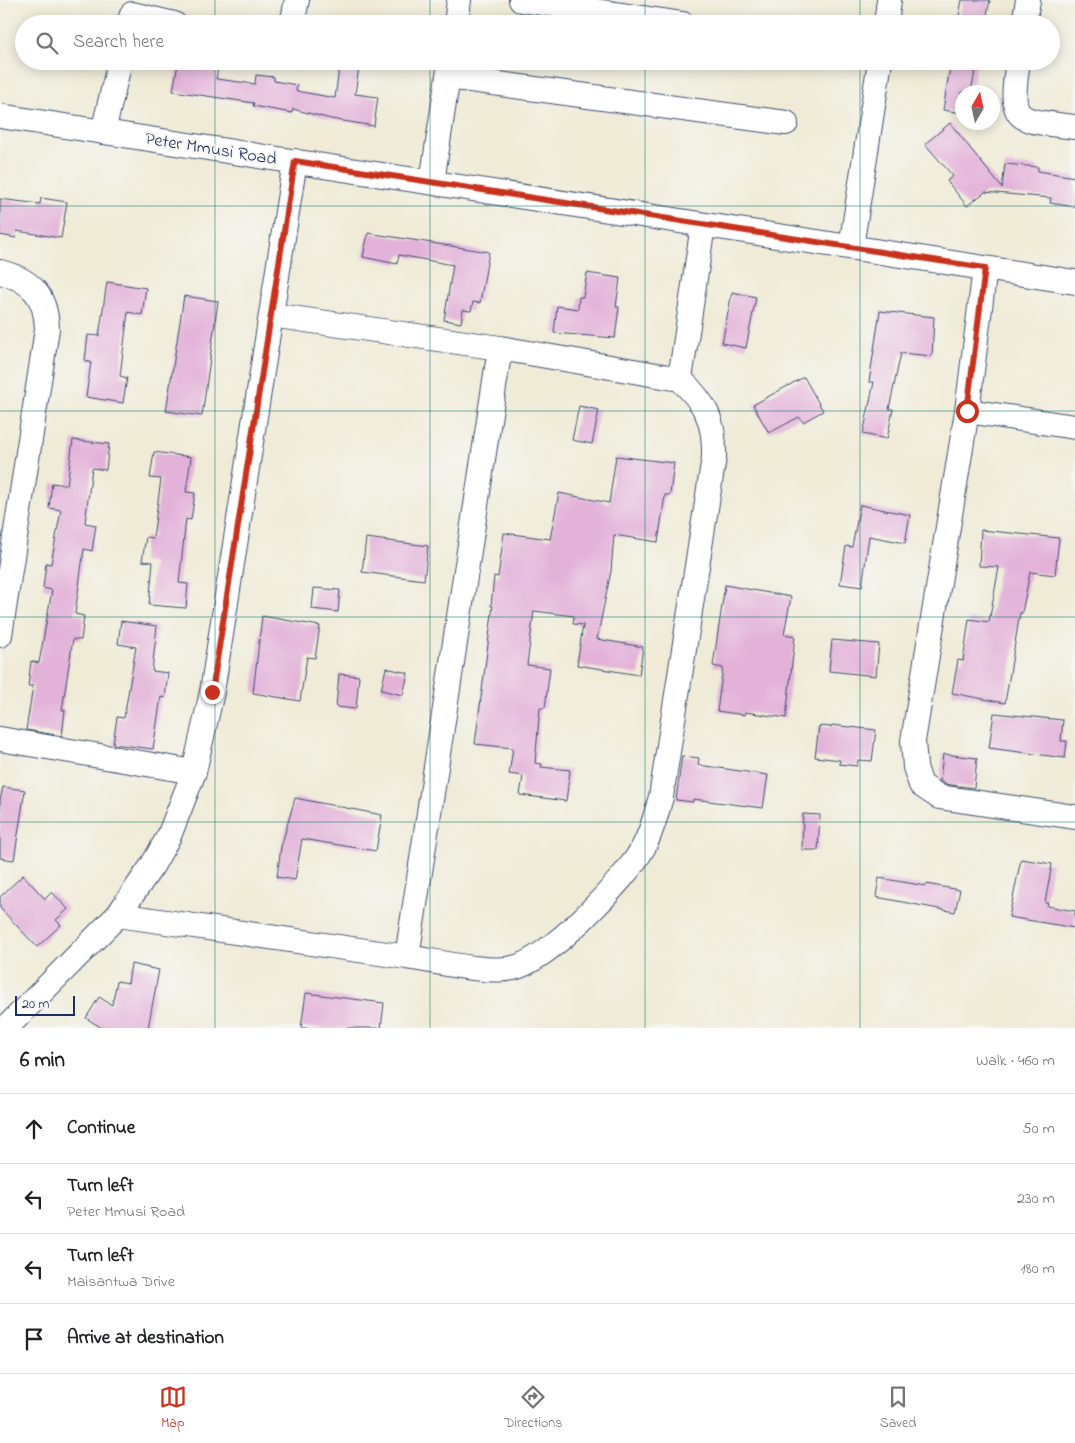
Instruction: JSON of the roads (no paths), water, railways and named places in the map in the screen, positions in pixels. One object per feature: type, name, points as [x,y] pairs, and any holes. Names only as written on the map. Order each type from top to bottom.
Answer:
[{"type":"street","points":[[294,15],[297,0]]},
{"type":"street","points":[[457,15],[459,0]]},
{"type":"street","points":[[521,0],[622,15]]},
{"type":"street","points":[[887,15],[889,0]]},
{"type":"street","points":[[1026,15],[1028,0]]},
{"type":"street","points":[[104,132],[118,70]]},
{"type":"street","points":[[432,182],[449,70]]},
{"type":"street","points":[[455,70],[786,124]]},
{"type":"street","points":[[851,247],[879,70]]},
{"type":"street","points":[[1017,70],[1014,106],[1019,115],[1028,120],[1075,127]]},
{"type":"street","name":"Peter Mmusi Road","points":[[0,116],[1075,282]]},
{"type":"street","points":[[6,1028],[118,915],[138,888],[169,836],[194,772],[212,692],[295,161]]},
{"type":"street","points":[[680,379],[703,224]]},
{"type":"street","points":[[985,268],[967,411],[913,742],[916,767],[921,786],[939,798],[1075,817]]},
{"type":"street","points":[[0,272],[20,279],[32,288],[42,299],[46,313],[46,329],[0,635]]},
{"type":"street","points":[[118,915],[493,970],[514,968],[530,962],[564,937],[619,880],[644,847],[661,797],[714,457],[715,435],[712,422],[694,392],[680,379],[500,348],[271,315]]},
{"type":"street","points":[[407,957],[500,348]]},
{"type":"street","points":[[967,411],[1075,427]]},
{"type":"street","points":[[0,739],[194,772]]}]
